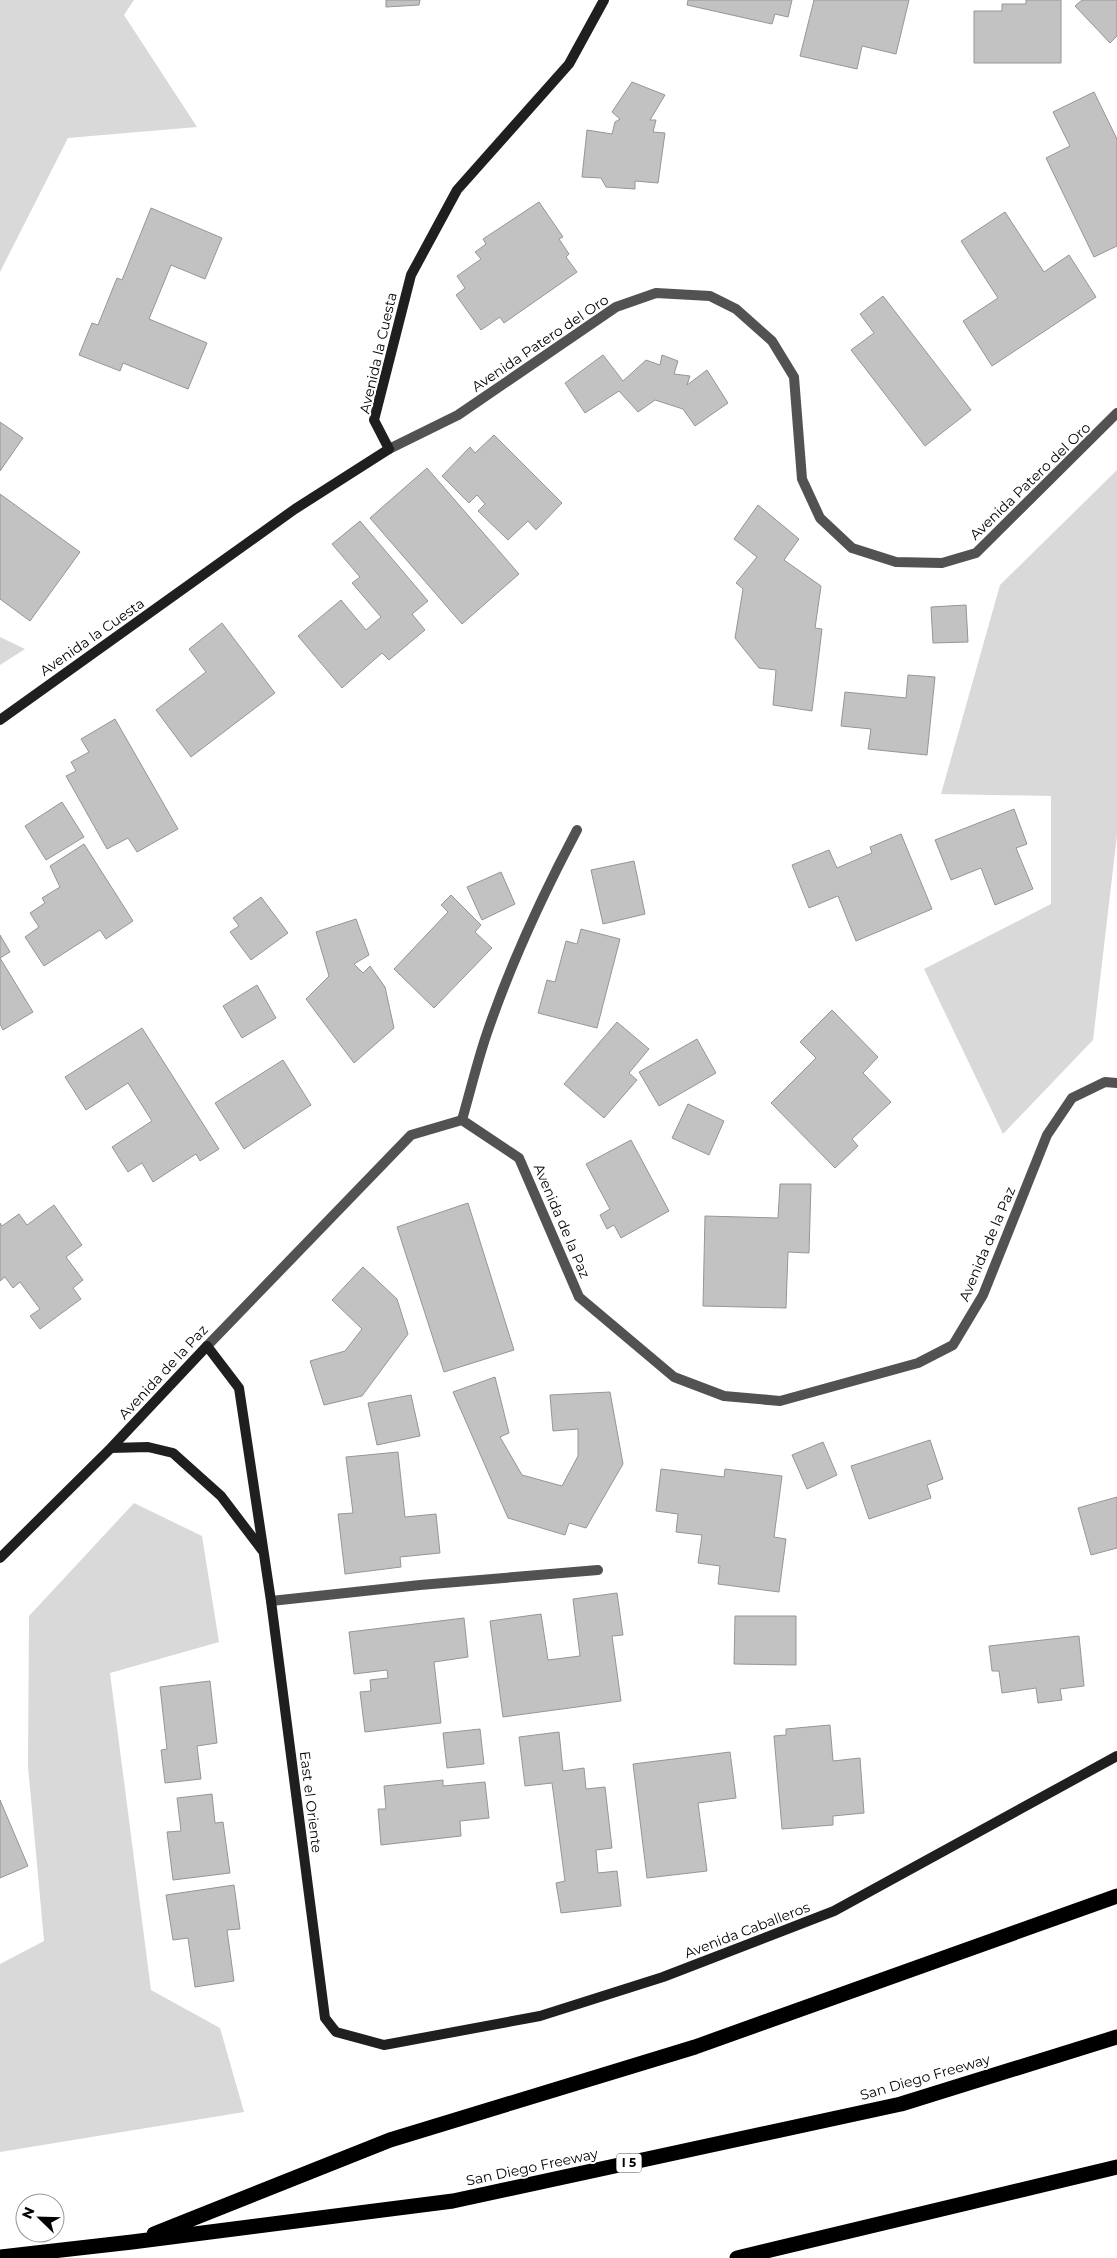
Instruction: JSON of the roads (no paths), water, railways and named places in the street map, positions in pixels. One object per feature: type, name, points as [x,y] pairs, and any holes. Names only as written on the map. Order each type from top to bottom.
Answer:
[{"type":"highway","points":[[132,2242],[390,2140],[695,2047],[1117,1896]]},
{"type":"highway","name":"San Diego Freeway","points":[[0,2257],[132,2242],[463,2199],[901,2104],[1117,2037]]},
{"type":"highway","points":[[737,2258],[1117,2167]]},
{"type":"street","name":"Avenida la Cuesta","points":[[0,720],[295,509],[389,449],[374,420],[411,275],[457,190],[569,64],[604,0]]},
{"type":"street","name":"Avenida Patero del Oro","points":[[389,449],[458,415],[616,306],[656,293],[710,296],[736,309],[772,341],[794,377],[802,479],[820,518],[852,548],[896,562],[942,562],[976,553],[1117,413]]},
{"type":"street","points":[[462,1120],[486,1036],[512,968],[551,878],[577,830]]},
{"type":"street","name":"Avenida de la Paz","points":[[0,1558],[111,1448],[411,1135],[462,1120],[519,1158],[579,1297],[674,1377],[724,1396],[780,1401],[918,1363],[952,1345],[983,1295],[1047,1135],[1072,1098],[1105,1082],[1117,1083]]},
{"type":"street","name":"East el Oriente","points":[[207,1346],[239,1388],[271,1601],[325,2018],[336,2032],[356,2039]]},
{"type":"street","name":"East el Oriente","points":[[111,1448],[148,1447],[173,1454],[221,1496],[263,1551]]},
{"type":"street","points":[[271,1601],[598,1570]]},
{"type":"street","name":"Avenida Caballeros","points":[[356,2039],[384,2045],[540,2016],[663,1977],[834,1911],[1117,1756]]}]
